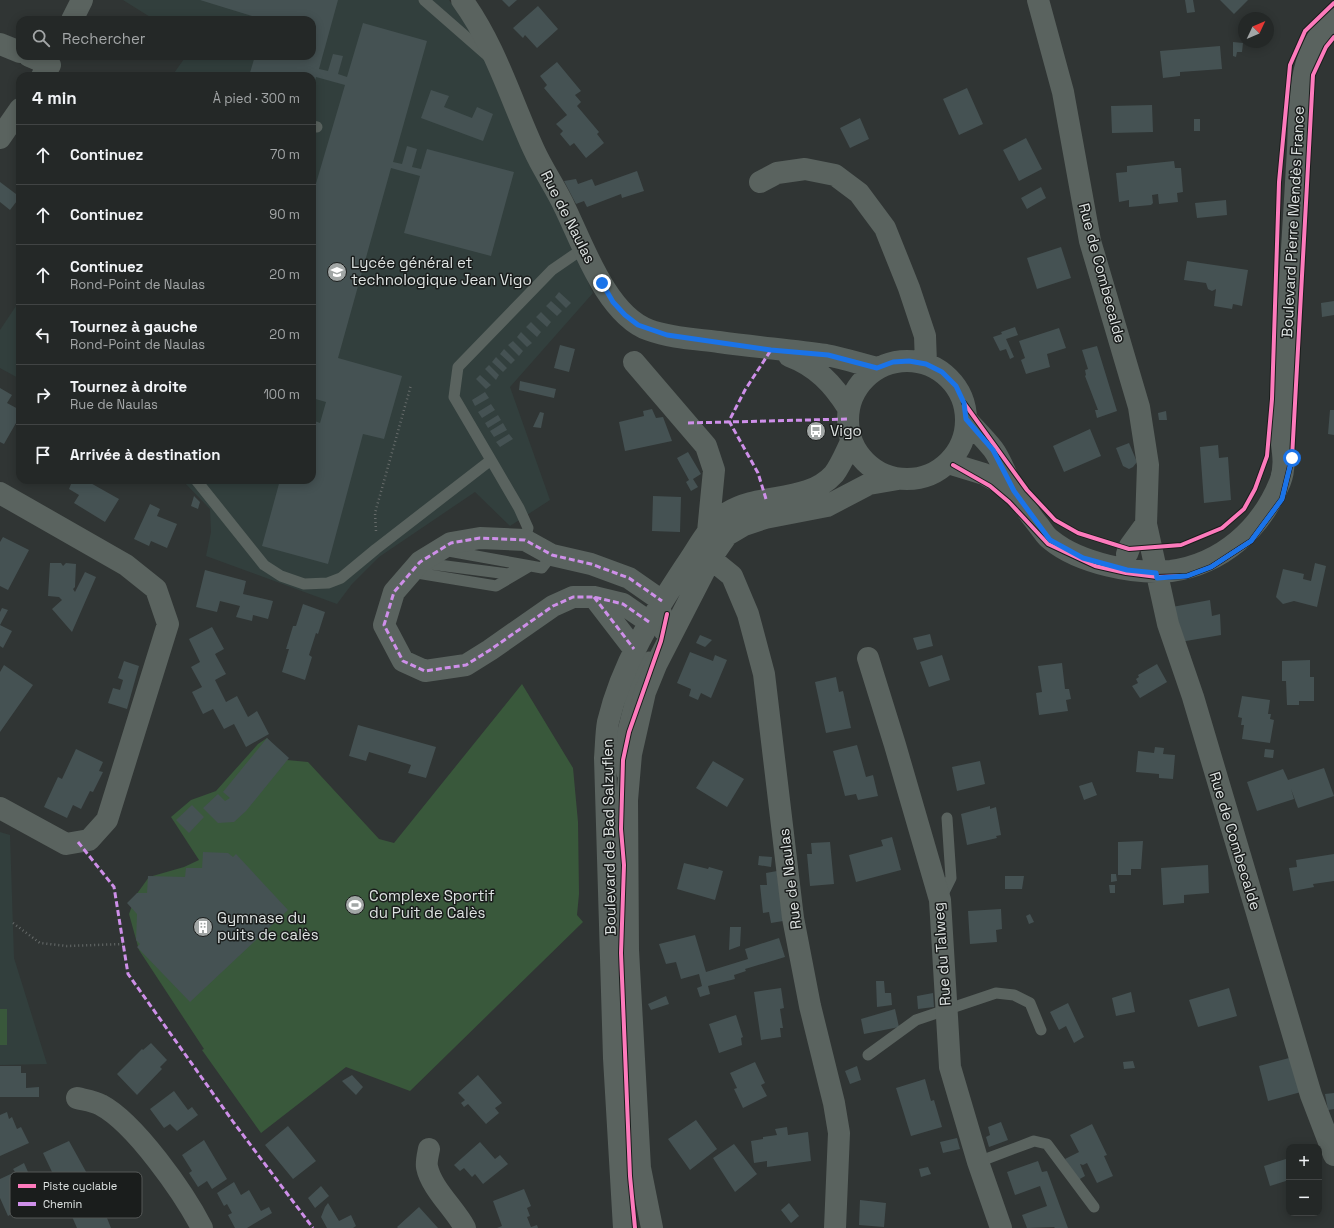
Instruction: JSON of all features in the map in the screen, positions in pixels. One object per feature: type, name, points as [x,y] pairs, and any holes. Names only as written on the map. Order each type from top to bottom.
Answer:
[{"type":"street","points":[[74,16],[82,0]]},
{"type":"street","name":"Rue de Naulas","points":[[462,0],[477,22],[499,65],[534,150],[584,248],[613,302],[625,315],[638,325],[667,335],[771,350],[828,355],[877,368]]},
{"type":"street","name":"Rue de Combecalde","points":[[1038,0],[1063,92],[1090,241],[1139,407],[1148,465],[1146,524],[1168,624],[1193,697],[1311,1095],[1334,1155]]},
{"type":"street","name":"Boulevard Pierre Mendès France","points":[[966,419],[993,450],[1014,491],[1050,540],[1083,558],[1127,570],[1154,564],[1195,551],[1217,542],[1236,528],[1251,512],[1272,473],[1281,435],[1301,96],[1305,66],[1318,36],[1334,19]]},
{"type":"street","points":[[0,44],[16,50]]},
{"type":"street","points":[[37,60],[49,66]]},
{"type":"street","points":[[0,138],[16,115]]},
{"type":"street","points":[[760,182],[777,173],[805,169],[835,175],[859,194],[885,228],[909,288],[925,336],[926,364]]},
{"type":"street","name":"Rue de Naulas","points":[[771,350],[802,361],[820,372],[837,390],[848,408]]},
{"type":"street","points":[[909,361],[926,364],[942,372],[956,386],[964,403],[966,419],[962,440],[958,450],[948,463],[933,473],[916,479],[898,479],[878,472],[862,459],[852,442],[848,431],[848,408],[854,392],[864,378],[877,368],[893,362],[909,361]]},
{"type":"street","points":[[634,362],[706,446],[714,470],[706,546]]},
{"type":"street","name":"Boulevard de Bad Salzuflen","points":[[652,1228],[640,1168],[628,950],[627,800],[631,754],[645,692],[656,665],[665,621],[706,546],[726,514],[740,506],[817,488],[834,473],[852,442]]},
{"type":"street","name":"Boulevard Pierre Mendès France","points":[[948,463],[984,474],[1014,491]]},
{"type":"street","name":"Boulevard de Bad Salzuflen","points":[[665,621],[662,601],[706,546],[744,525],[765,518],[827,506],[869,484],[898,479]]},
{"type":"street","points":[[0,493],[126,565],[156,589],[168,624],[107,820],[89,840],[66,844],[0,808]]},
{"type":"street","name":"Boulevard Pierre Mendès France","points":[[1033,518],[1056,533],[1088,547],[1126,554],[1154,564]]},
{"type":"street","points":[[1126,554],[1146,524]]},
{"type":"street","points":[[662,601],[629,578],[591,564],[552,555],[525,540],[480,538],[451,543],[415,567],[394,592],[384,625],[403,661],[425,671],[466,665],[553,606],[573,597],[594,597],[623,604],[665,621]]},
{"type":"street","name":"Rue de Naulas","points":[[706,546],[732,576],[748,614],[764,674],[793,918],[810,1006],[834,1103],[839,1134],[835,1228]]},
{"type":"street","points":[[594,597],[634,649]]},
{"type":"street","name":"Boulevard de Bad Salzuflen","points":[[624,1228],[614,1058],[605,758],[608,723],[621,680],[634,649],[665,621]]},
{"type":"street","name":"Rue du Talweg","points":[[868,658],[940,900],[950,1067],[978,1162],[1001,1228]]},
{"type":"street","points":[[77,1098],[100,1104],[117,1116],[156,1158],[190,1206],[202,1228]]},
{"type":"street","points":[[430,1149],[426,1166],[432,1182],[458,1215],[465,1228]]},
{"type":"street","points":[[638,1228],[640,1168]]},
{"type":"lane","points":[[424,0],[499,65]]},
{"type":"lane","points":[[525,540],[528,528],[519,508],[454,397],[458,367],[552,270],[584,248]]},
{"type":"lane","points":[[199,484],[264,565],[281,576],[304,584],[328,583],[341,578],[491,460]]},
{"type":"lane","points":[[440,550],[542,568],[552,555]]},
{"type":"lane","points":[[415,567],[508,574],[530,566]]},
{"type":"lane","points":[[940,900],[951,878],[947,818]]},
{"type":"lane","points":[[868,1055],[916,1020],[996,993],[1014,995],[1030,1003],[1041,1030]]},
{"type":"lane","points":[[978,1162],[1034,1141],[1047,1144],[1094,1206]]},
{"type":"path","points":[[376,549],[375,514],[411,385]]},
{"type":"path","points":[[12,923],[40,942],[67,946],[123,944]]},
{"type":"shaded area","points":[[123,0],[449,0],[487,51],[593,293],[510,387],[550,500],[510,526],[475,492],[379,557],[352,584],[337,604],[206,556],[211,532],[210,509],[186,484],[316,484],[316,72],[175,72],[183,60],[316,60],[316,16],[149,16]]},
{"type":"shaded area","points":[[16,306],[16,377],[0,368],[0,330]]},
{"type":"shaded area","points":[[0,832],[10,835],[14,958],[47,1064],[0,1065]]},
{"type":"green space","name":"Complexe Sportif du Puit de Calès","points":[[522,684],[573,768],[578,822],[579,894],[577,915],[583,922],[410,1091],[346,1067],[261,1133],[202,1050],[204,1049],[139,950],[129,914],[136,895],[149,877],[184,867],[199,860],[171,817],[191,800],[216,791],[258,744],[267,738],[287,760],[308,762],[379,839],[394,843]]},
{"type":"green space","points":[[0,1009],[7,1009],[7,1045],[0,1045]]},
{"type":"building","points":[[200,0],[338,0],[319,69],[328,71],[333,54],[343,56],[338,74],[347,77],[363,23],[427,41],[393,162],[402,164],[407,146],[417,149],[412,167],[421,169],[427,149],[514,172],[491,256],[404,233],[420,176],[391,168],[338,358],[402,376],[384,439],[363,434],[328,564],[262,546],[279,484],[316,484],[316,422],[320,423],[326,402],[316,399],[316,183],[345,85],[316,77],[316,72],[250,72],[254,60],[316,60],[316,16],[252,16]]},
{"type":"building","points":[[502,0],[517,0],[509,7]]},
{"type":"building","points":[[1185,0],[1193,0],[1195,12],[1187,13]]},
{"type":"building","points":[[1220,0],[1248,0],[1234,14]]},
{"type":"building","points":[[538,6],[558,29],[537,48],[525,35],[523,38],[513,28]]},
{"type":"building","points":[[1233,42],[1238,42],[1238,48],[1242,48],[1242,52],[1237,52],[1236,57],[1233,56]]},
{"type":"building","points":[[1220,46],[1222,69],[1180,72],[1180,76],[1163,78],[1160,51]]},
{"type":"building","points":[[557,62],[581,91],[575,95],[581,102],[577,106],[599,132],[597,134],[604,143],[586,158],[574,143],[570,146],[560,134],[563,131],[556,124],[567,115],[544,88],[547,85],[540,76]]},
{"type":"building","points":[[967,88],[983,124],[959,135],[943,99]]},
{"type":"building","points":[[431,90],[449,96],[444,107],[472,118],[477,107],[493,114],[483,141],[421,118]]},
{"type":"building","points":[[1152,105],[1153,132],[1112,133],[1111,106]]},
{"type":"building","points":[[860,118],[869,139],[850,148],[840,128]]},
{"type":"building","points":[[1194,119],[1200,119],[1200,131],[1194,131]]},
{"type":"building","points":[[1026,138],[1042,169],[1019,181],[1003,150]]},
{"type":"building","points":[[1174,161],[1175,168],[1181,168],[1183,192],[1177,193],[1178,202],[1159,204],[1158,194],[1152,195],[1153,203],[1151,205],[1129,207],[1129,200],[1119,202],[1116,173],[1127,172],[1127,166]]},
{"type":"building","points":[[637,171],[644,191],[622,198],[621,194],[587,207],[584,201],[576,204],[564,181],[576,179],[578,184],[592,179],[595,186]]},
{"type":"building","points":[[0,182],[16,194],[16,202],[10,210],[0,202]]},
{"type":"building","points":[[1041,187],[1046,198],[1027,209],[1021,198]]},
{"type":"building","points":[[1226,200],[1227,215],[1197,218],[1195,203]]},
{"type":"building","points":[[1061,247],[1071,278],[1037,289],[1027,258]]},
{"type":"building","points":[[1187,261],[1248,270],[1242,306],[1233,304],[1232,309],[1214,306],[1216,289],[1212,291],[1208,289],[1206,283],[1184,280]]},
{"type":"building","points":[[559,292],[571,303],[566,308],[555,297]]},
{"type":"building","points":[[551,301],[562,311],[557,316],[546,306]]},
{"type":"building","points":[[1334,301],[1334,315],[1322,317],[1321,303]]},
{"type":"building","points":[[541,312],[551,322],[547,327],[536,317]]},
{"type":"building","points":[[531,322],[541,332],[537,337],[526,327]]},
{"type":"building","points":[[1015,327],[1018,335],[1006,339],[1014,357],[1010,359],[1006,349],[1000,351],[993,337],[1002,334],[1001,332]]},
{"type":"building","points":[[1059,328],[1066,348],[1047,354],[1050,367],[1026,374],[1021,360],[1025,358],[1019,341]]},
{"type":"building","points":[[521,332],[532,343],[527,347],[517,337]]},
{"type":"building","points":[[513,341],[523,351],[519,356],[508,345]]},
{"type":"building","points":[[560,345],[575,349],[569,372],[554,368]]},
{"type":"building","points":[[1097,346],[1117,411],[1097,418],[1095,410],[1098,410],[1085,376],[1085,370],[1088,369],[1082,350]]},
{"type":"building","points":[[504,349],[515,360],[511,364],[500,354]]},
{"type":"building","points":[[496,357],[507,368],[503,372],[492,362]]},
{"type":"building","points":[[489,365],[499,375],[496,380],[485,369]]},
{"type":"building","points":[[480,375],[491,385],[486,389],[476,379]]},
{"type":"building","points":[[520,381],[556,389],[554,398],[519,390]]},
{"type":"building","points":[[0,388],[12,395],[7,403],[16,408],[16,423],[4,444],[0,442]]},
{"type":"building","points":[[485,392],[489,398],[475,406],[472,400]]},
{"type":"building","points":[[491,404],[495,410],[482,418],[478,412]]},
{"type":"building","points":[[652,409],[656,418],[663,417],[672,441],[625,451],[619,422],[644,416],[643,411]]},
{"type":"building","points":[[1330,410],[1334,410],[1334,435],[1328,434]]},
{"type":"building","points":[[1166,411],[1167,420],[1159,420],[1158,413]]},
{"type":"building","points":[[540,412],[544,413],[541,428],[533,427]]},
{"type":"building","points":[[498,415],[501,420],[488,428],[485,423]]},
{"type":"building","points":[[503,423],[507,430],[494,437],[490,431]]},
{"type":"building","points":[[1090,429],[1101,456],[1064,472],[1053,446]]},
{"type":"building","points":[[509,434],[513,439],[500,447],[496,442]]},
{"type":"building","points":[[1129,443],[1137,462],[1129,469],[1123,466],[1116,448]]},
{"type":"building","points":[[1218,445],[1219,458],[1228,457],[1231,500],[1204,503],[1200,447]]},
{"type":"building","points":[[688,452],[701,474],[693,479],[698,487],[691,491],[686,482],[689,480],[677,458]]},
{"type":"building","points":[[71,484],[92,484],[119,499],[105,522],[74,503],[79,495],[69,489]]},
{"type":"building","points":[[194,496],[200,502],[198,509],[191,506]]},
{"type":"building","points":[[653,496],[681,497],[680,532],[652,531]]},
{"type":"building","points":[[150,504],[160,509],[157,516],[177,524],[167,548],[151,541],[149,546],[134,539]]},
{"type":"building","points":[[3,537],[29,550],[8,590],[0,586],[0,542]]},
{"type":"building","points":[[50,563],[61,563],[63,566],[66,563],[76,564],[75,587],[73,589],[75,592],[85,572],[96,577],[72,632],[52,609],[62,600],[59,597],[48,596]]},
{"type":"building","points":[[1315,563],[1326,566],[1317,607],[1294,601],[1283,604],[1276,597],[1283,569],[1304,574],[1303,579],[1311,581]]},
{"type":"building","points":[[205,570],[246,581],[243,594],[273,601],[268,619],[253,615],[252,621],[236,617],[240,606],[220,601],[217,612],[196,607]]},
{"type":"building","points":[[1210,600],[1212,616],[1220,614],[1221,635],[1180,642],[1172,607]]},
{"type":"building","points":[[303,604],[325,612],[309,655],[312,657],[305,680],[282,672],[289,649],[286,649],[293,626],[296,626]]},
{"type":"building","points":[[2,608],[8,610],[0,625],[0,612]]},
{"type":"building","points":[[0,625],[12,631],[3,648],[0,646]]},
{"type":"building","points":[[212,627],[224,649],[215,654],[226,674],[215,680],[226,702],[237,696],[248,717],[257,711],[269,734],[246,747],[234,724],[224,729],[213,709],[203,714],[192,692],[202,687],[191,667],[200,662],[189,639]]},
{"type":"building","points":[[930,634],[933,646],[917,650],[913,638]]},
{"type":"building","points":[[700,635],[712,640],[705,647],[696,643]]},
{"type":"building","points":[[690,652],[713,661],[715,655],[727,660],[711,698],[701,693],[698,700],[689,696],[691,689],[677,683]]},
{"type":"building","points":[[942,655],[950,680],[929,687],[920,662]]},
{"type":"building","points":[[1310,660],[1310,677],[1314,677],[1314,701],[1299,701],[1299,705],[1287,705],[1286,681],[1282,681],[1282,661]]},
{"type":"building","points":[[124,661],[139,666],[127,709],[108,703],[113,688],[120,690],[123,680],[118,678]]},
{"type":"building","points":[[1062,663],[1065,689],[1069,689],[1071,699],[1066,700],[1068,711],[1039,715],[1036,693],[1042,692],[1038,666]]},
{"type":"building","points":[[1157,664],[1167,682],[1140,698],[1132,686],[1138,683],[1136,679],[1139,677],[1138,675]]},
{"type":"building","points":[[4,665],[33,685],[0,732],[0,672]]},
{"type":"building","points":[[836,677],[839,692],[843,691],[851,728],[826,733],[815,682]]},
{"type":"building","points":[[1242,696],[1270,700],[1268,714],[1271,714],[1270,719],[1274,720],[1270,743],[1242,739],[1244,725],[1241,725],[1242,718],[1238,717]]},
{"type":"building","points":[[358,725],[436,747],[426,778],[408,773],[411,765],[369,752],[366,761],[349,756]]},
{"type":"building","points":[[267,738],[289,758],[246,811],[234,822],[218,823],[203,808],[218,794],[225,801],[230,798],[223,792]]},
{"type":"building","points":[[857,745],[866,777],[873,775],[878,796],[858,800],[856,794],[845,796],[833,751]]},
{"type":"building","points":[[1155,747],[1164,748],[1163,754],[1175,755],[1173,779],[1159,778],[1159,774],[1136,772],[1138,751],[1154,753]]},
{"type":"building","points":[[76,749],[103,762],[99,771],[103,772],[93,792],[90,791],[81,809],[73,805],[67,818],[44,807],[58,777],[62,779]]},
{"type":"building","points":[[1265,749],[1274,750],[1273,758],[1264,757]]},
{"type":"building","points":[[713,761],[744,779],[727,807],[696,788]]},
{"type":"building","points":[[980,761],[985,784],[957,791],[952,767]]},
{"type":"building","points":[[1324,768],[1334,796],[1298,808],[1291,789],[1294,799],[1257,811],[1247,782],[1283,769],[1288,780]]},
{"type":"building","points":[[1092,782],[1097,795],[1084,800],[1079,786]]},
{"type":"building","points":[[192,805],[204,817],[189,833],[176,820]]},
{"type":"building","points":[[990,806],[990,809],[996,807],[1001,835],[996,836],[997,838],[967,845],[961,814]]},
{"type":"building","points":[[892,837],[901,870],[856,882],[849,855],[883,846],[881,840]]},
{"type":"building","points":[[1143,841],[1141,869],[1131,869],[1131,875],[1118,875],[1118,842]]},
{"type":"building","points":[[830,842],[834,884],[810,886],[807,854],[812,854],[811,843]]},
{"type":"building","name":"Gymnase du puits de calès","points":[[203,852],[228,853],[233,857],[236,854],[288,910],[190,1002],[137,947],[140,944],[136,940],[137,914],[127,903],[137,893],[147,893],[148,876],[185,877],[186,868],[202,868]]},
{"type":"building","points":[[1334,854],[1334,881],[1313,884],[1314,887],[1293,891],[1289,868],[1297,867],[1296,860]]},
{"type":"building","points":[[759,856],[772,857],[771,867],[758,865]]},
{"type":"building","points":[[684,863],[723,871],[715,900],[677,889]]},
{"type":"building","points":[[1208,865],[1209,893],[1184,895],[1184,903],[1163,905],[1161,868]]},
{"type":"building","points":[[777,871],[783,921],[771,923],[769,912],[763,913],[760,885],[767,885],[766,873]]},
{"type":"building","points":[[1111,874],[1116,874],[1117,881],[1111,882]]},
{"type":"building","points":[[1005,876],[1024,876],[1022,889],[1005,889]]},
{"type":"building","points":[[1109,885],[1115,885],[1115,893],[1110,893]]},
{"type":"building","points":[[1001,909],[1002,929],[996,930],[997,942],[970,944],[968,911]]},
{"type":"building","points":[[1030,914],[1034,922],[1029,924],[1026,916]]},
{"type":"building","points":[[730,927],[741,927],[740,946],[729,950]]},
{"type":"building","points":[[695,935],[706,972],[748,959],[745,949],[779,938],[785,957],[745,969],[746,971],[734,975],[735,979],[708,986],[710,994],[700,997],[697,988],[702,986],[699,974],[681,979],[676,962],[666,964],[659,944]]},
{"type":"building","points":[[876,981],[884,981],[885,993],[891,993],[892,1005],[877,1007]]},
{"type":"building","points":[[781,988],[784,1008],[780,1009],[783,1028],[780,1028],[781,1037],[761,1040],[754,992]]},
{"type":"building","points":[[1229,988],[1237,1016],[1198,1027],[1189,1000]]},
{"type":"building","points":[[1131,992],[1135,1012],[1116,1016],[1112,998]]},
{"type":"building","points":[[933,993],[934,1007],[918,1009],[917,996]]},
{"type":"building","points":[[666,996],[669,1004],[651,1010],[648,1004]]},
{"type":"building","points":[[1068,1003],[1084,1037],[1074,1043],[1066,1026],[1059,1030],[1050,1012]]},
{"type":"building","points":[[895,1009],[899,1027],[864,1034],[861,1019]]},
{"type":"building","points":[[736,1015],[743,1037],[741,1038],[742,1045],[719,1053],[709,1024]]},
{"type":"building","points":[[151,1043],[167,1060],[160,1067],[162,1069],[137,1095],[117,1074],[142,1049],[143,1050]]},
{"type":"building","points":[[1293,1057],[1301,1092],[1268,1101],[1259,1066]]},
{"type":"building","points":[[1133,1061],[1135,1068],[1124,1069],[1123,1062]]},
{"type":"building","points":[[755,1062],[765,1083],[761,1085],[767,1096],[743,1108],[734,1089],[737,1088],[730,1073]]},
{"type":"building","points":[[0,1066],[21,1066],[21,1073],[26,1073],[26,1088],[39,1087],[39,1097],[0,1097]]},
{"type":"building","points":[[857,1066],[861,1080],[850,1084],[845,1071]]},
{"type":"building","points":[[352,1075],[363,1087],[356,1095],[342,1081]]},
{"type":"building","points":[[478,1075],[502,1103],[495,1108],[499,1113],[486,1124],[468,1104],[464,1107],[461,1103],[465,1100],[458,1093]]},
{"type":"building","points":[[925,1079],[931,1101],[934,1100],[942,1127],[911,1136],[896,1088]]},
{"type":"building","points":[[174,1091],[188,1110],[192,1107],[198,1115],[177,1131],[170,1124],[164,1128],[150,1109]]},
{"type":"building","points":[[1334,1093],[1334,1109],[1328,1110],[1325,1094]]},
{"type":"building","points":[[7,1112],[9,1119],[12,1117],[17,1129],[21,1127],[29,1143],[0,1156],[0,1115]]},
{"type":"building","points":[[696,1120],[717,1149],[690,1170],[668,1139]]},
{"type":"building","points":[[1001,1122],[1008,1140],[989,1147],[986,1137],[990,1135],[988,1127]]},
{"type":"building","points":[[1092,1124],[1107,1155],[1104,1156],[1113,1176],[1097,1183],[1087,1163],[1083,1165],[1080,1164],[1085,1176],[1078,1180],[1065,1159],[1079,1152],[1070,1135]]},
{"type":"building","points":[[288,1126],[316,1161],[293,1179],[265,1145]]},
{"type":"building","points":[[787,1127],[788,1135],[808,1132],[811,1161],[767,1167],[767,1161],[754,1163],[751,1141],[777,1135],[775,1129]]},
{"type":"building","points":[[957,1138],[960,1149],[943,1153],[940,1142]]},
{"type":"building","points":[[204,1140],[227,1179],[212,1189],[207,1181],[198,1187],[189,1173],[192,1171],[182,1155]]},
{"type":"building","points":[[69,1141],[86,1172],[52,1172],[43,1153]]},
{"type":"building","points":[[480,1142],[495,1159],[500,1155],[508,1164],[483,1184],[475,1174],[472,1177],[464,1168],[460,1171],[454,1165]]},
{"type":"building","points":[[734,1144],[757,1174],[735,1192],[713,1158]]},
{"type":"building","points":[[1286,1159],[1286,1181],[1270,1186],[1264,1166]]},
{"type":"building","points":[[1038,1161],[1042,1172],[1047,1171],[1068,1228],[1027,1228],[1022,1215],[1047,1206],[1040,1186],[1015,1195],[1007,1172]]},
{"type":"building","points":[[24,1163],[28,1172],[15,1172],[13,1169]]},
{"type":"building","points":[[928,1167],[931,1174],[921,1177],[919,1169]]},
{"type":"building","points":[[10,1174],[10,1215],[8,1216],[0,1198],[0,1179]]},
{"type":"building","points":[[234,1182],[241,1195],[249,1190],[261,1211],[269,1207],[272,1213],[247,1228],[235,1228],[228,1215],[232,1213],[227,1204],[224,1206],[217,1193]]},
{"type":"building","points":[[321,1186],[329,1196],[315,1208],[308,1198]]},
{"type":"building","points":[[524,1189],[531,1206],[527,1208],[530,1216],[527,1217],[531,1227],[537,1225],[538,1228],[497,1228],[502,1226],[493,1201]]},
{"type":"building","points":[[860,1200],[886,1203],[884,1227],[859,1225]]},
{"type":"building","points":[[328,1203],[339,1221],[351,1215],[356,1226],[353,1228],[327,1228],[321,1217]]},
{"type":"building","points":[[789,1203],[799,1216],[791,1223],[781,1210]]},
{"type":"building","points":[[419,1207],[438,1228],[397,1227]]},
{"type":"building","points":[[73,1218],[107,1218],[111,1228],[77,1228]]},
{"type":"marked path","points":[[766,499],[758,473],[729,421],[745,390],[771,350]]},
{"type":"marked path","points":[[688,423],[847,419]]},
{"type":"marked path","points":[[649,622],[623,604],[594,597],[573,597],[553,606],[466,665],[425,671],[403,661],[384,625],[394,592],[420,562],[451,543],[480,538],[525,540],[552,555],[591,564],[629,578],[662,601]]},
{"type":"marked path","points":[[594,597],[634,649]]},
{"type":"marked path","points":[[78,842],[114,887],[128,974],[234,1123],[313,1228]]},
{"type":"cycle path","points":[[964,403],[1027,490],[1055,520],[1078,533],[1129,549],[1181,545],[1222,528],[1244,509],[1255,489],[1267,456],[1272,399],[1279,182],[1290,65],[1305,31],[1334,3]]},
{"type":"cycle path","points":[[953,465],[990,486],[1009,502],[1048,544],[1095,566],[1126,573],[1157,577],[1187,576],[1211,567],[1251,541],[1282,499],[1292,458],[1313,75],[1326,47],[1334,37]]},
{"type":"cycle path","points":[[635,1228],[630,1176],[621,953],[624,865],[621,829],[623,760],[629,732],[661,641],[667,614]]},
{"type":"place","name":"Lycée général et technologique Jean Vigo","points":[[337,272]]},
{"type":"place","name":"Vigo","points":[[816,431]]},
{"type":"place","name":"Complexe Sportif du Puit de Calès","points":[[355,905]]},
{"type":"place","name":"Gymnase du puits de calès","points":[[203,927]]},
{"type":"route","points":[[602,283],[613,302],[625,315],[638,325],[667,335],[771,350],[828,355],[877,368],[893,362],[909,361],[926,364],[942,372],[956,386],[964,403],[966,419],[993,450],[1014,491],[1050,540],[1083,558],[1127,570],[1156,573],[1157,578],[1187,576],[1211,567],[1251,541],[1282,499],[1292,458]]}]
